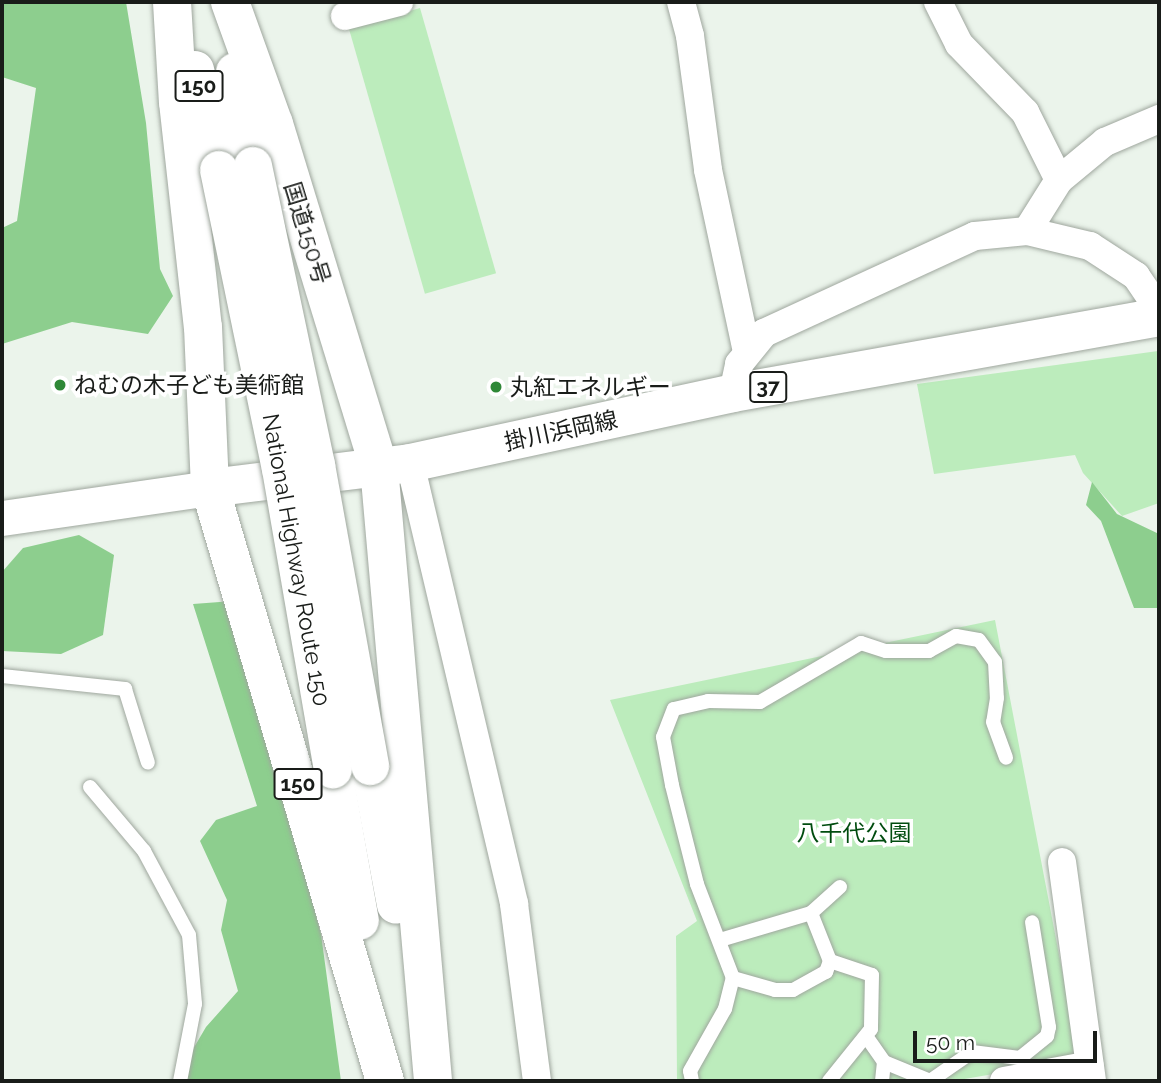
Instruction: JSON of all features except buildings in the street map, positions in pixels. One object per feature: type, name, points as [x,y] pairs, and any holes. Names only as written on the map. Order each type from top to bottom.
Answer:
[{"type":"main road","name":"150","points":[[172,2],[178,102],[203,327],[210,488],[387,1081]]},
{"type":"main road","name":"National Highway Route 150","points":[[178,2],[236,168]]},
{"type":"main road","name":"National Highway Route 150","points":[[221,2],[236,168],[281,469],[351,768],[432,1081]]},
{"type":"main road","name":"国道150号","points":[[230,2],[394,465]]},
{"type":"main road","name":"掛川浜岡線","points":[[210,488],[394,465],[733,393],[1159,317]]},
{"type":"main road","name":"150","points":[[394,465],[432,1081]]},
{"type":"main road","name":"National Highway Route 150","points":[[351,768],[387,1081]]},
{"type":"street","points":[[345,16],[399,2]]},
{"type":"street","points":[[681,2],[690,36],[708,170],[747,352]]},
{"type":"street","points":[[938,2],[959,44],[1025,112],[1059,180]]},
{"type":"street","points":[[1027,231],[1059,180],[1105,142],[1159,119]]},
{"type":"street","points":[[733,393],[747,352],[775,326],[950,244],[1001,231],[1027,231],[1070,239],[1109,256],[1136,276],[1159,310]]},
{"type":"street","points":[[394,465],[514,904],[537,1081]]},
{"type":"street","points":[[4,524],[210,488]]},
{"type":"street","points":[[1004,1081],[1091,1073],[1062,862]]},
{"type":"lane","points":[[692,1081],[690,1070],[725,1009],[733,978],[697,884],[663,737],[674,709],[708,701],[761,702],[861,643],[886,651],[929,651],[956,636],[979,640],[995,662],[998,698],[992,722],[1006,758]]},
{"type":"lane","points":[[2,676],[125,689],[148,763]]},
{"type":"lane","points":[[90,787],[144,851],[189,935],[195,1004],[180,1081]]},
{"type":"lane","points":[[720,940],[811,913],[840,887]]},
{"type":"lane","points":[[733,978],[784,992],[802,988],[826,972],[830,961],[811,913]]},
{"type":"lane","points":[[866,1037],[884,1062],[930,1081],[972,1052],[1020,1058],[1047,1037],[1049,1027],[1031,922]]},
{"type":"lane","points":[[830,961],[872,975],[871,1029],[834,1080]]},
{"type":"lane","points":[[882,1081],[884,1062]]},
{"type":"green space","points":[[2,2],[126,2],[146,123],[160,269],[173,296],[148,334],[72,322],[2,344],[2,228],[17,221],[36,88],[2,77]]},
{"type":"green space","points":[[420,8],[496,273],[425,294],[349,28]]},
{"type":"green space","points":[[1158,351],[1159,503],[1122,516],[1083,473],[1075,455],[934,474],[917,384]]},
{"type":"green space","points":[[1092,482],[1117,514],[1159,534],[1159,608],[1134,608],[1101,521],[1086,505]]},
{"type":"green space","points":[[79,535],[114,555],[103,635],[61,654],[2,651],[2,572],[23,548]]},
{"type":"green space","points":[[233,601],[321,934],[341,1081],[181,1081],[186,1061],[206,1027],[238,991],[221,930],[227,900],[200,841],[216,820],[257,806],[193,604]]},
{"type":"green space","name":"八千代公園","points":[[995,620],[1079,1059],[953,1081],[677,1081],[676,936],[697,921],[610,700]]},
{"type":"place","name":"ねむの木子ども美術館","points":[[60,385]]},
{"type":"place","name":"丸紅エネルギー","points":[[496,387]]}]
